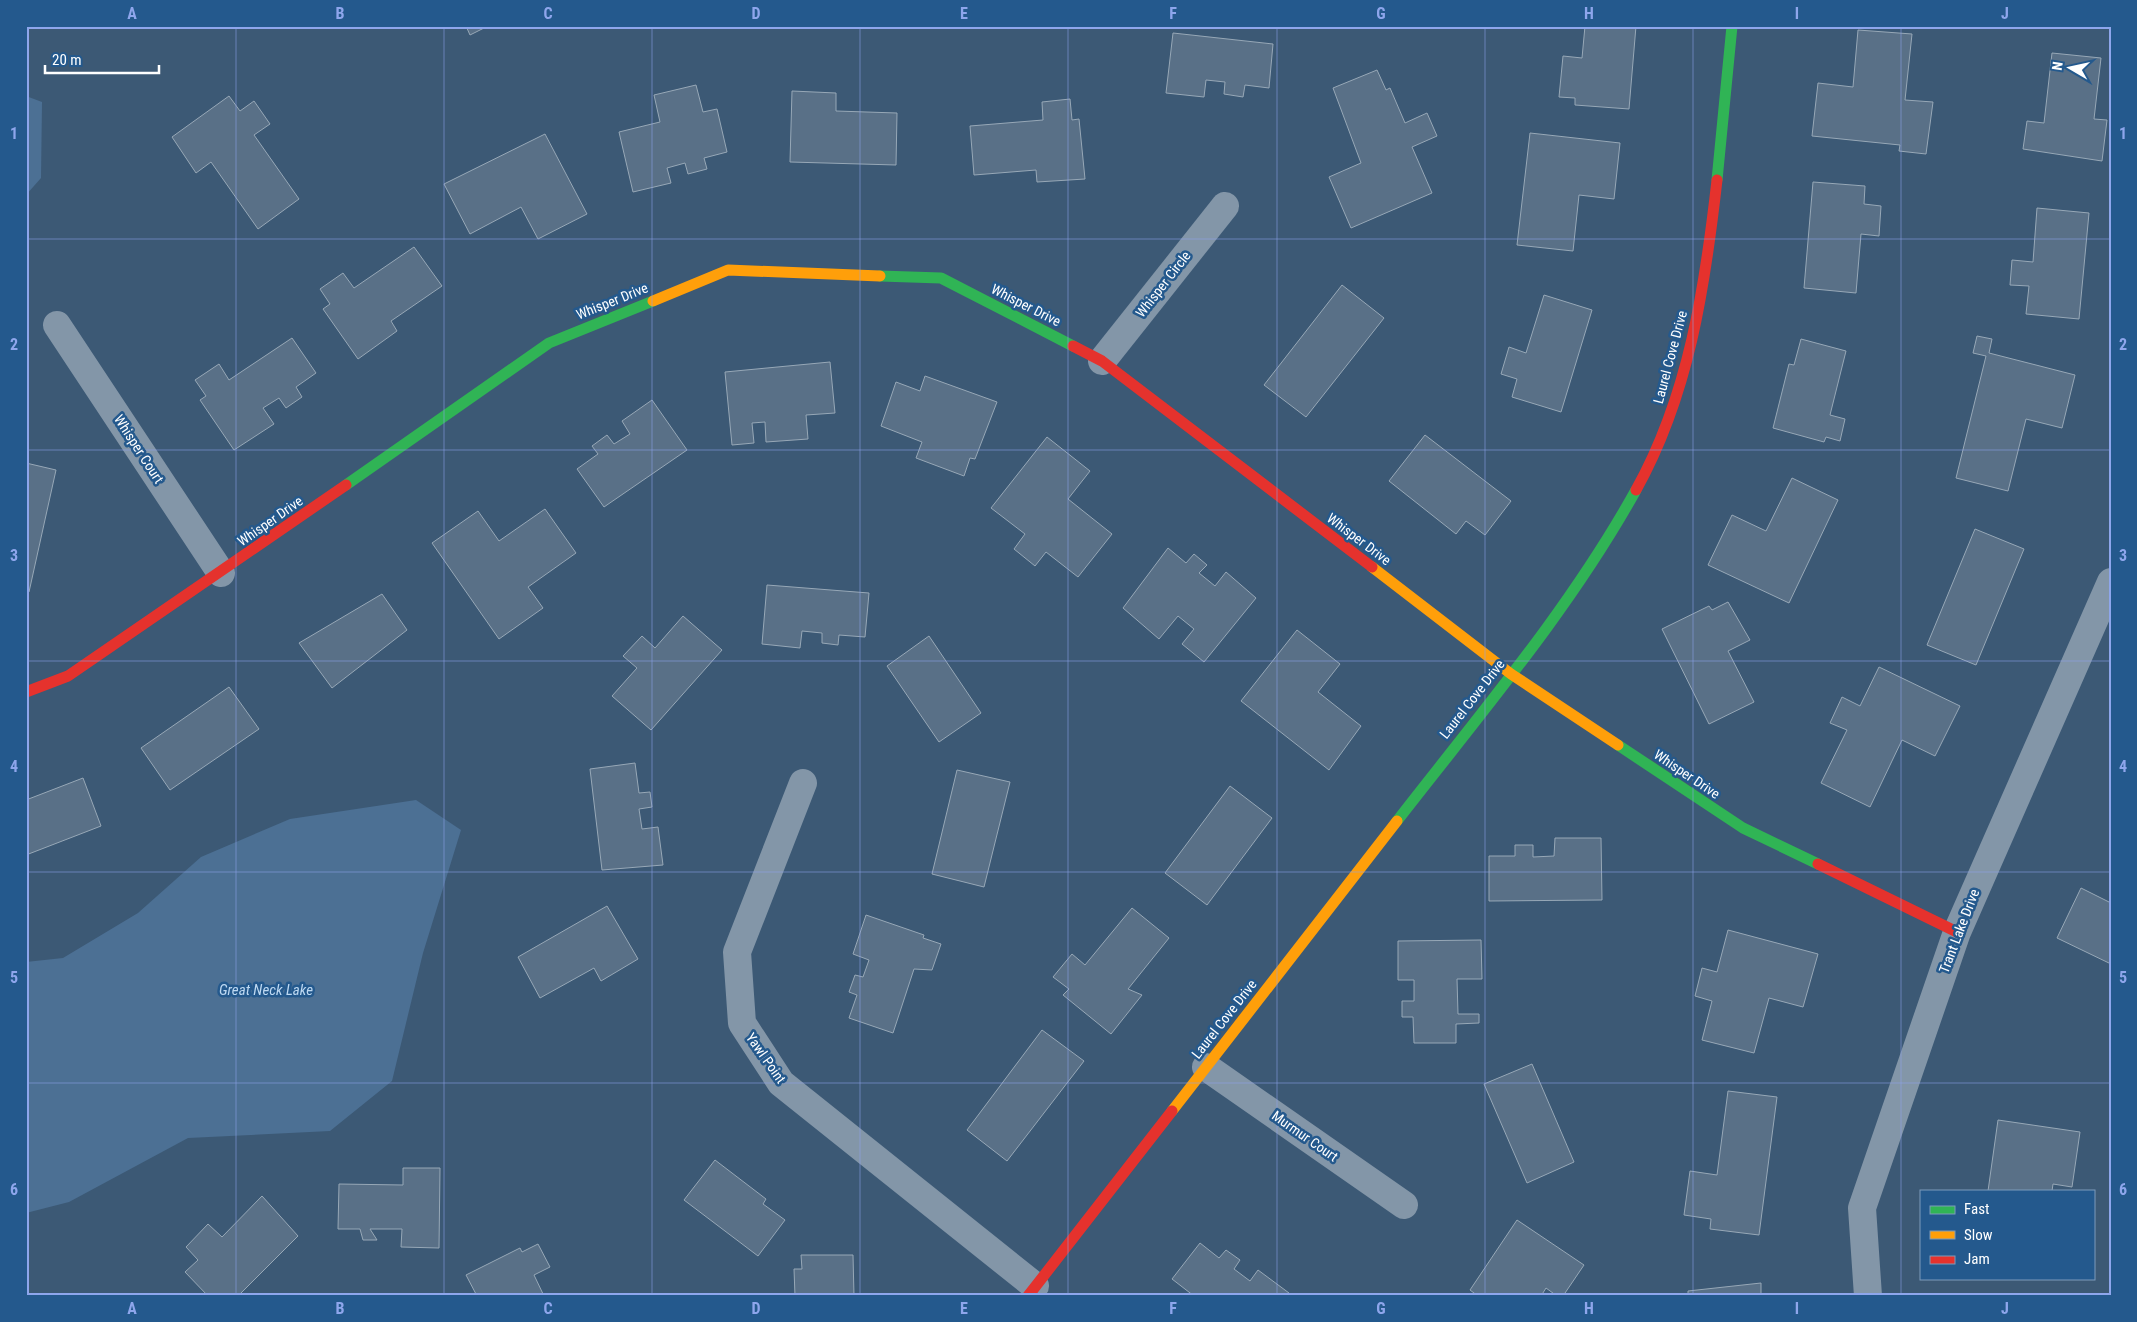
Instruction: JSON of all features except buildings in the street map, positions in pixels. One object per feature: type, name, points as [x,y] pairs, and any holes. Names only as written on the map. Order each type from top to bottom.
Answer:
[{"type":"street","name":"Laurel Cove Drive","points":[[1031,1291],[1511,674],[1582,580],[1623,514],[1659,445],[1675,403],[1692,344],[1712,228],[1732,26]]},
{"type":"street","name":"Whisper Circle","points":[[1102,361],[1225,206]]},
{"type":"street","name":"Whisper Drive","points":[[26,692],[68,676],[221,573],[549,343],[728,270],[940,278],[1102,361],[1511,674],[1742,828],[1957,932]]},
{"type":"street","name":"Whisper Court","points":[[57,325],[221,573]]},
{"type":"street","name":"Trant Lake Drive","points":[[1868,1296],[1862,1208],[1957,932],[2111,582]]},
{"type":"street","name":"Yawl Point","points":[[803,783],[737,952],[742,1023],[781,1083],[1031,1291]]},
{"type":"street","name":"Murmur Court","points":[[1206,1067],[1404,1205]]},
{"type":"water","points":[[26,96],[42,102],[41,178],[26,195]]},
{"type":"water","name":"Great Neck Lake","points":[[416,800],[461,830],[423,953],[392,1081],[330,1131],[188,1138],[69,1202],[26,1213],[26,962],[63,958],[138,913],[201,857],[290,819]]},
{"type":"traffic: fast","points":[[1717,180],[1732,26]]},
{"type":"traffic: fast","points":[[880,276],[941,278],[1073,346]]},
{"type":"traffic: fast","points":[[346,485],[549,343],[653,301]]},
{"type":"traffic: fast","points":[[1397,821],[1492,701],[1553,619],[1610,534],[1636,490]]},
{"type":"traffic: fast","points":[[1618,745],[1743,828],[1818,864]]},
{"type":"traffic: slow","points":[[653,301],[728,270],[880,276]]},
{"type":"traffic: slow","points":[[1372,567],[1511,674],[1618,745]]},
{"type":"traffic: slow","points":[[1172,1111],[1397,821]]},
{"type":"traffic: jam","points":[[1636,490],[1654,454],[1669,417],[1692,340],[1707,260],[1717,180]]},
{"type":"traffic: jam","points":[[1073,346],[1102,361],[1372,567]]},
{"type":"traffic: jam","points":[[26,692],[68,676],[346,485]]},
{"type":"traffic: jam","points":[[1818,864],[1957,932]]},
{"type":"traffic: jam","points":[[1028,1296],[1172,1111]]}]
